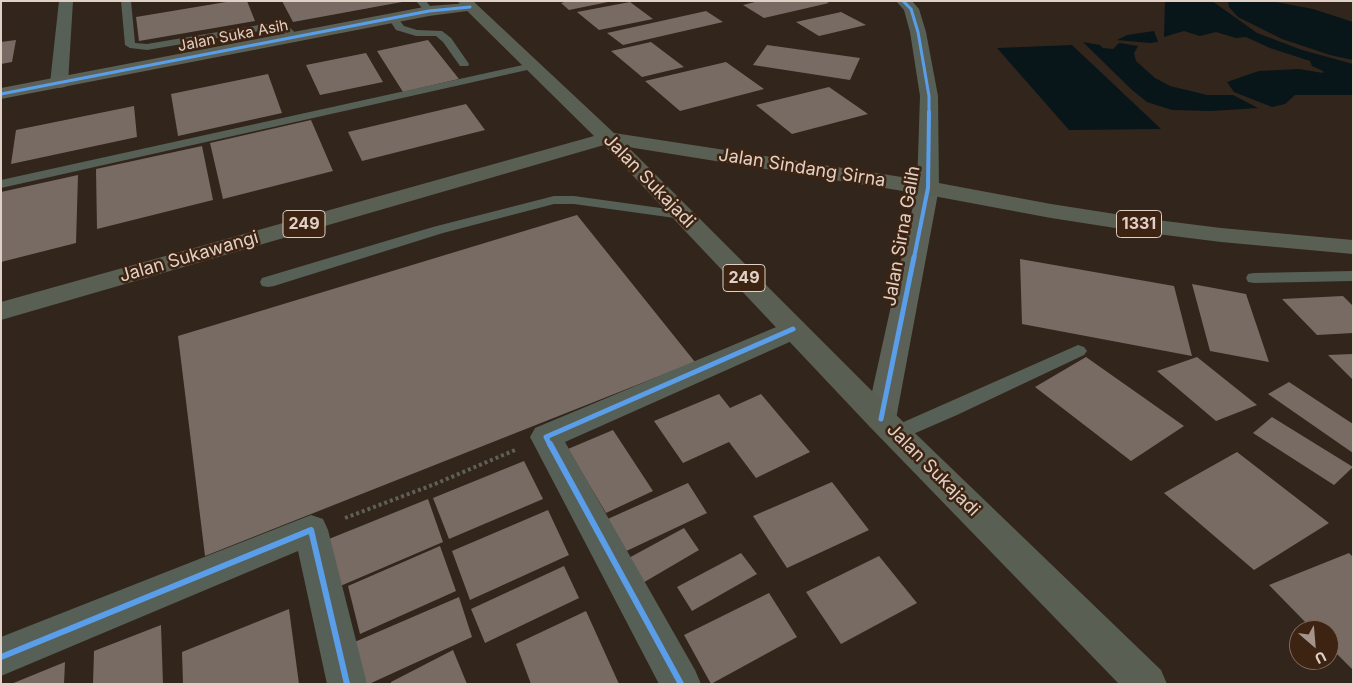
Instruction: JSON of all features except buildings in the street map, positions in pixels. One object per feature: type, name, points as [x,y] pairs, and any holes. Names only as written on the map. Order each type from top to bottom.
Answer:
[{"type":"main road","name":"Jalan Sukajadi","points":[[467,4],[608,138],[889,426],[1147,684]]},
{"type":"main road","name":"Jalan Sindang Sirna","points":[[608,138],[1221,236],[1353,247]]},
{"type":"main road","name":"Jalan Sukawangi","points":[[1,311],[608,138]]},
{"type":"street","points":[[59,83],[66,1]]},
{"type":"street","name":"Jalan Sirna Galih","points":[[889,426],[928,188],[930,133],[930,96],[918,32],[911,9],[903,1]]},
{"type":"street","name":"Jalan Suka Asih","points":[[1,94],[393,18],[425,6],[467,4]]},
{"type":"street","points":[[682,684],[546,437],[794,329]]},
{"type":"street","points":[[1,657],[311,530],[347,684]]},
{"type":"lane","points":[[126,1],[130,44],[136,46],[147,47],[265,27],[284,28],[295,37]]},
{"type":"lane","points":[[393,18],[400,28],[416,33],[438,34],[447,40],[464,64]]},
{"type":"lane","points":[[1,184],[532,66]]},
{"type":"lane","points":[[268,282],[438,230],[554,200],[574,200],[682,215]]},
{"type":"lane","points":[[1254,278],[1353,276]]},
{"type":"lane","points":[[889,426],[950,410],[1078,351]]},
{"type":"path","points":[[311,530],[434,484],[546,437]]},
{"type":"shaded area","points":[[1165,1],[1212,1],[1257,33],[1302,50],[1353,64],[1353,95],[1295,95],[1285,104],[1272,107],[1234,92],[1227,82],[1259,71],[1299,69],[1323,73],[1323,71],[1312,66],[1310,61],[1270,48],[1246,37],[1236,38],[1216,32],[1200,36],[1184,31],[1164,37]]},
{"type":"shaded area","points":[[1228,1],[1270,1],[1313,9],[1353,22],[1353,60],[1330,55],[1282,39],[1238,17],[1229,7]]},
{"type":"shaded area","points":[[1154,31],[1158,42],[1117,40],[1127,35]]},
{"type":"shaded area","points":[[1083,42],[1113,49],[1119,43],[1138,46],[1134,53],[1136,61],[1155,78],[1170,86],[1207,95],[1233,95],[1258,108],[1211,111],[1172,110],[1147,102]]},
{"type":"shaded area","points":[[1072,45],[1161,129],[1069,130],[997,48]]},
{"type":"cycle path","points":[[881,419],[928,188],[929,96],[918,32],[911,9],[903,1]]},
{"type":"cycle path","points":[[1,94],[429,11],[470,7]]},
{"type":"cycle path","points":[[681,684],[546,437],[793,329]]},
{"type":"cycle path","points":[[1,657],[311,530],[347,684]]}]
